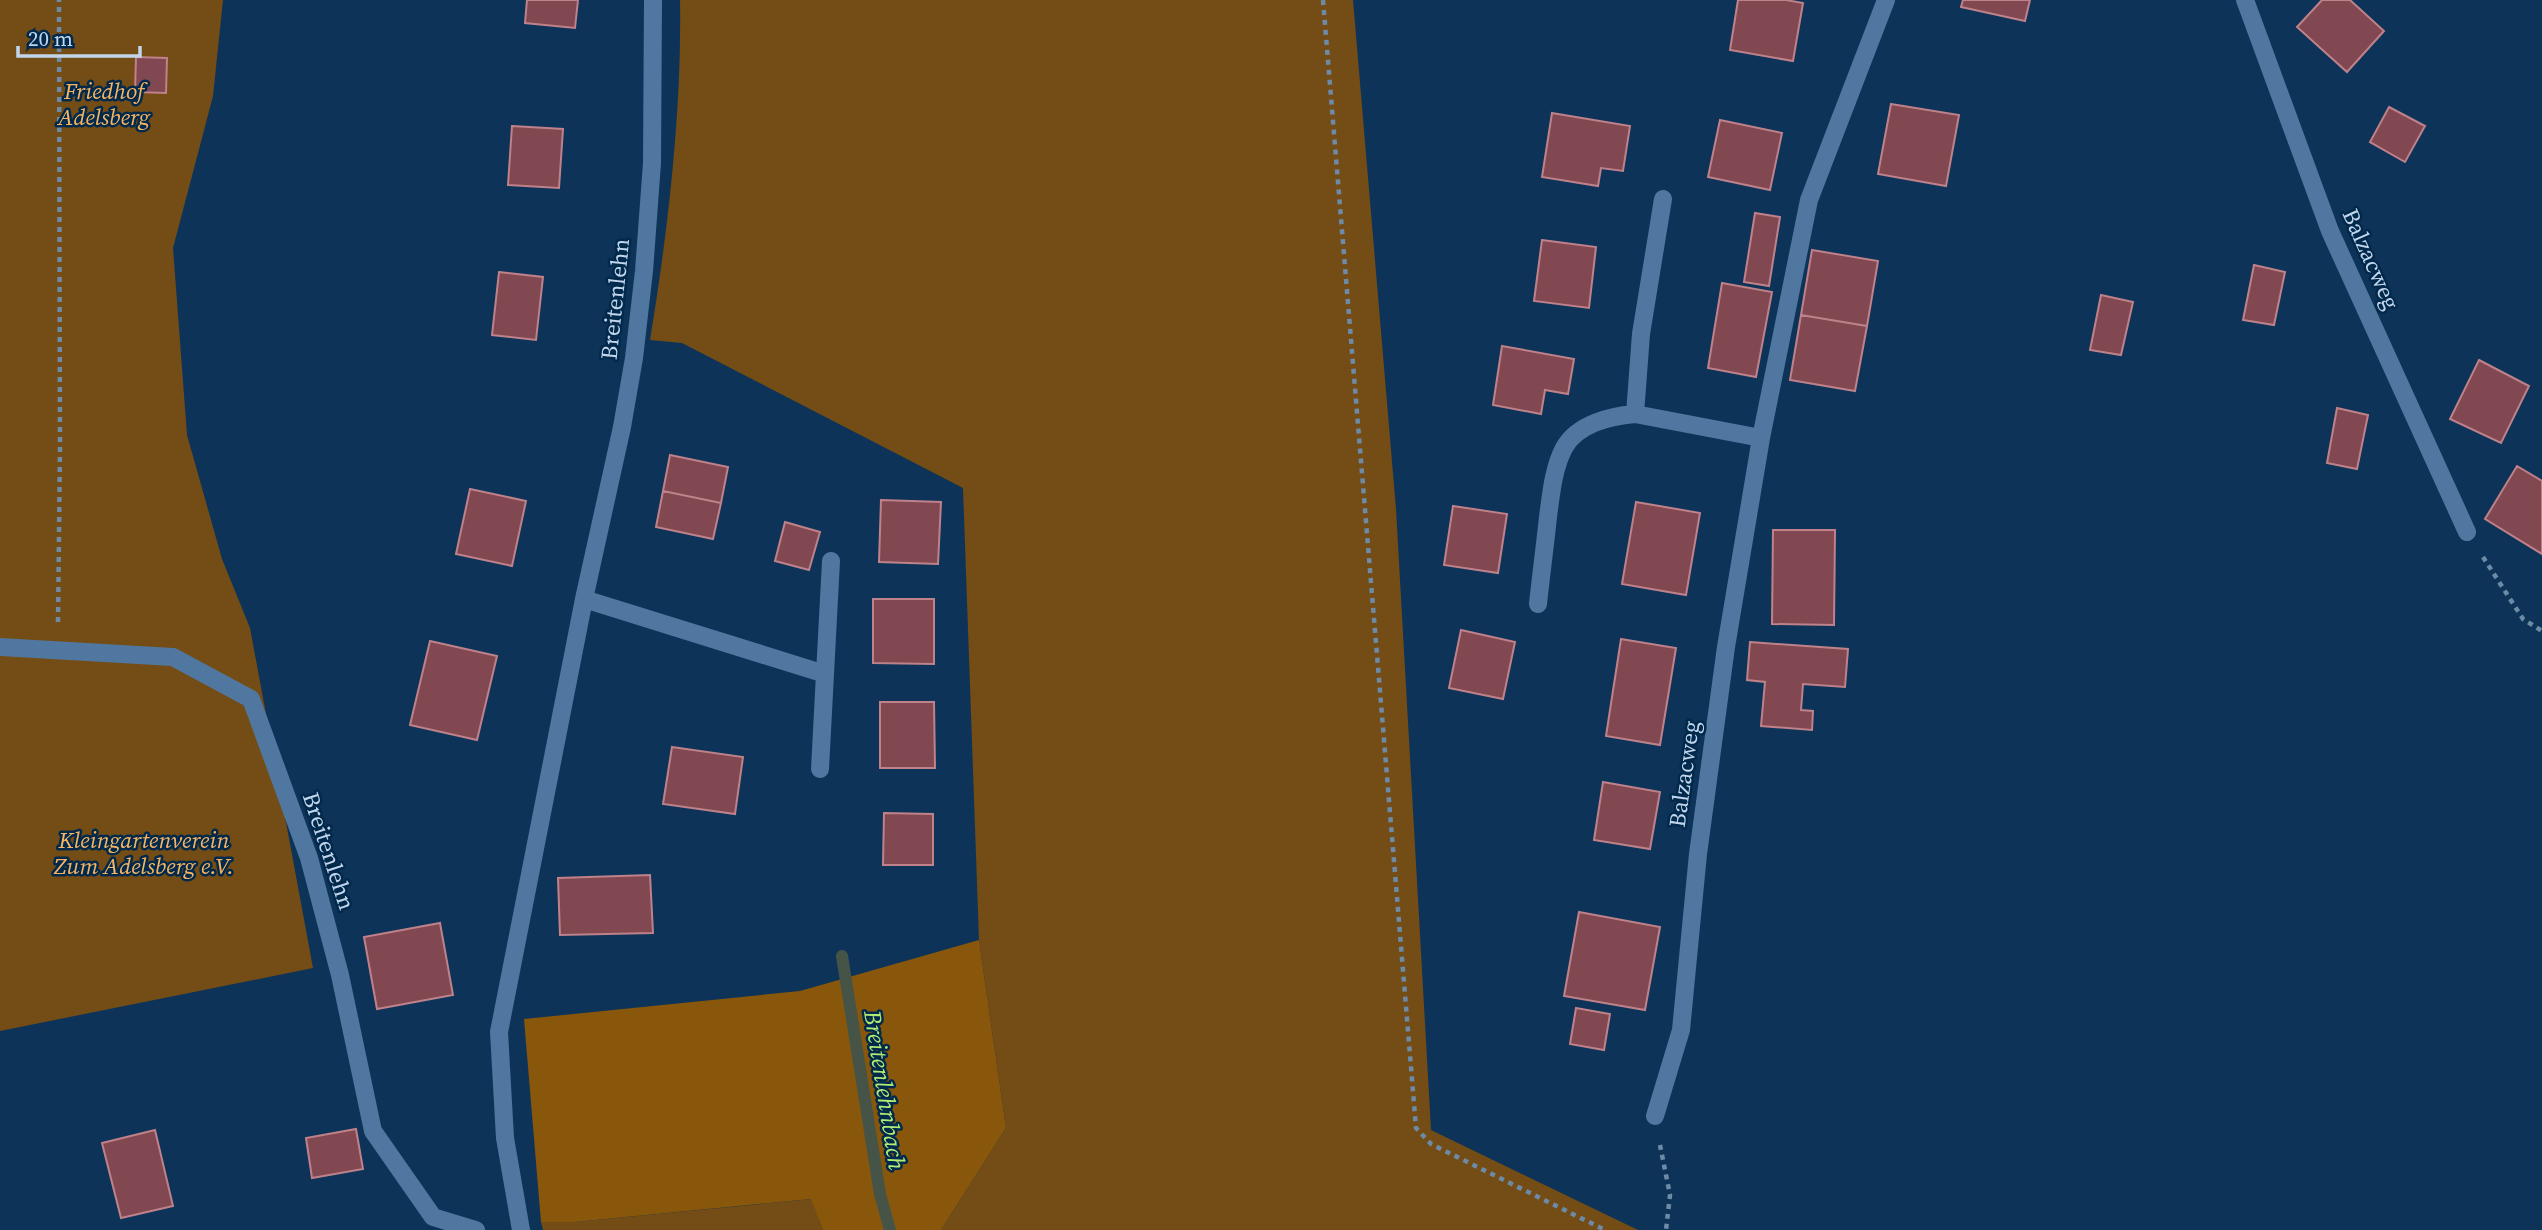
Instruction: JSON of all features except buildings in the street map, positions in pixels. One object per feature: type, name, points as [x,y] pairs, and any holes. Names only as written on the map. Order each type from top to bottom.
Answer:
[{"type":"street","name":"Breitenlehn","points":[[521,1230],[505,1138],[499,1032],[584,599],[622,427],[641,296],[652,163],[653,0]]},
{"type":"street","name":"Balzacweg","points":[[1655,1116],[1681,1030],[1698,854],[1724,661],[1761,438],[1809,200],[1886,0]]},
{"type":"street","name":"Balzacweg","points":[[2245,0],[2330,231],[2467,532]]},
{"type":"street","points":[[1635,414],[1642,334],[1662,199]]},
{"type":"street","points":[[1538,604],[1556,471],[1564,447],[1575,435],[1612,416],[1635,414],[1761,438]]},
{"type":"street","points":[[820,769],[831,561]]},
{"type":"street","points":[[584,599],[825,674]]},
{"type":"street","name":"Breitenlehn","points":[[0,647],[173,657],[251,699],[309,858],[340,975],[373,1131],[433,1217],[476,1230]]},
{"type":"path","points":[[58,650],[59,0]]},
{"type":"path","points":[[1323,0],[1416,1128],[1431,1144],[1605,1230]]},
{"type":"path","points":[[2467,532],[2524,620],[2542,632]]},
{"type":"path","points":[[1655,1116],[1670,1195],[1666,1230]]},
{"type":"green space","points":[[0,0],[223,0],[213,96],[173,248],[187,435],[222,559],[250,628],[313,968],[0,1031]]},
{"type":"green space","points":[[680,0],[1353,0],[1396,509],[1431,1130],[1638,1230],[941,1230],[1006,1128],[979,940],[963,488],[682,343],[650,340],[663,256],[676,127]]},
{"type":"green space","points":[[812,1199],[823,1230],[543,1230],[541,1222],[575,1222]]},
{"type":"shaded area","points":[[979,940],[1006,1128],[941,1230],[823,1230],[811,1199],[575,1222],[541,1222],[524,1019],[800,991]]},
{"type":"waterway","name":"Breitenlehnbach","points":[[842,956],[880,1194],[890,1230]]},
{"type":"park label","name":"Friedhof Adelsberg","points":[[104,104]]},
{"type":"park label","name":"Kleingartenverein Zum Adelsberg e.V.","points":[[144,853]]}]
